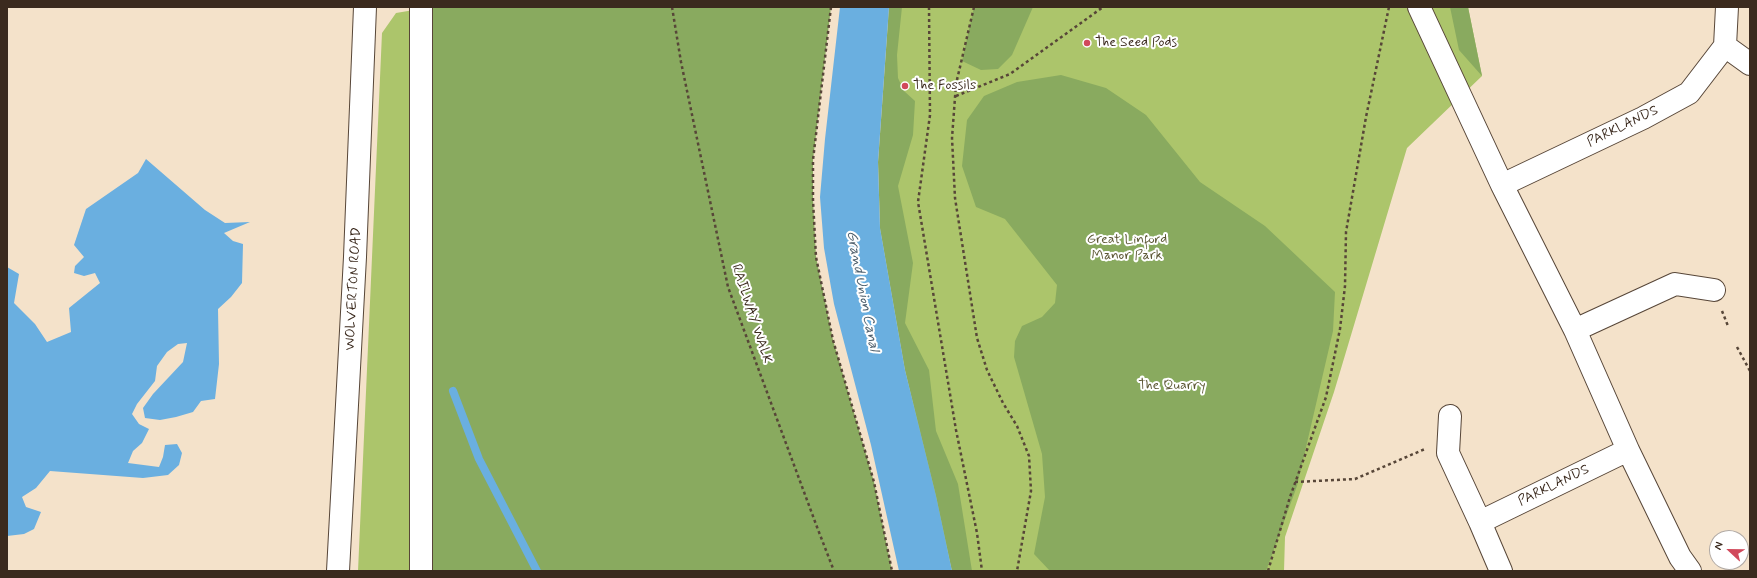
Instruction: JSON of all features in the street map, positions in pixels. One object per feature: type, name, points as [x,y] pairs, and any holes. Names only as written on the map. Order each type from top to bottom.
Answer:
[{"type":"street","name":"WOLVERTON ROAD","points":[[338,571],[356,250],[365,7]]},
{"type":"street","points":[[421,7],[421,571]]},
{"type":"street","points":[[1419,7],[1502,185],[1575,330],[1628,450],[1680,558],[1690,571]]},
{"type":"street","points":[[1727,7],[1725,46],[1750,64]]},
{"type":"street","name":"PARKLANDS","points":[[1502,185],[1643,118],[1689,93],[1725,46]]},
{"type":"street","points":[[1575,330],[1675,284],[1714,290]]},
{"type":"street","points":[[1450,416],[1448,453],[1501,571]]},
{"type":"street","name":"PARKLANDS","points":[[1480,522],[1628,450]]},
{"type":"path","name":"RAILWAY WALK","points":[[672,7],[681,62],[728,287],[834,571]]},
{"type":"path","points":[[831,7],[813,160],[813,200],[816,256],[833,340],[874,482],[892,571]]},
{"type":"path","points":[[929,7],[930,115],[918,202],[956,430],[977,533],[982,571]]},
{"type":"path","points":[[974,7],[956,84],[952,138],[954,198],[977,338],[987,370],[1003,403],[1017,426],[1029,456],[1030,491],[1017,570],[1021,571]]},
{"type":"path","points":[[956,96],[1010,74],[1103,7]]},
{"type":"path","points":[[1268,571],[1295,482],[1326,397],[1340,329],[1345,286],[1346,232],[1366,117],[1389,7]]},
{"type":"path","points":[[1737,347],[1750,372]]},
{"type":"path","points":[[1295,482],[1355,479],[1449,439]]},
{"type":"green space","points":[[421,7],[831,7],[813,160],[813,200],[816,257],[833,340],[874,482],[892,571],[430,571]]},
{"type":"green space","name":"Great Linford Manor Park","points":[[889,7],[1468,7],[1482,76],[1407,148],[1334,392],[1285,537],[1284,571],[952,571],[905,370],[880,228]]},
{"type":"green space","points":[[889,7],[902,7],[897,55],[898,78],[904,91],[915,101],[913,135],[898,186],[913,263],[905,323],[929,370],[936,431],[958,484],[972,571],[952,571],[936,496],[905,370],[880,228],[878,162]]},
{"type":"green space","points":[[974,7],[1033,7],[1012,55],[998,69],[981,70],[962,61]]},
{"type":"green space","points":[[1450,7],[1468,7],[1482,76],[1459,50]]},
{"type":"green space","points":[[414,10],[410,571],[358,571],[382,33],[396,13]]},
{"type":"green space","name":"The Quarry","points":[[1061,75],[1106,88],[1146,115],[1200,182],[1265,226],[1335,292],[1333,331],[1297,486],[1266,571],[1050,571],[1034,554],[1045,497],[1042,454],[1014,357],[1015,341],[1022,326],[1042,317],[1055,303],[1057,285],[1005,219],[976,207],[962,166],[967,120],[984,96],[1017,82]]},
{"type":"water","name":"Grand Union Canal","points":[[840,7],[889,7],[878,162],[880,228],[905,370],[936,496],[952,571],[899,571],[871,445],[834,304],[824,248],[820,197]]},
{"type":"water","points":[[146,159],[205,210],[225,223],[250,222],[224,233],[233,241],[243,244],[242,283],[231,297],[218,309],[219,364],[215,399],[201,401],[193,412],[176,417],[160,420],[145,418],[143,408],[153,394],[183,362],[187,343],[178,344],[167,352],[157,366],[155,381],[137,404],[132,414],[139,424],[149,429],[142,443],[133,451],[128,463],[159,467],[163,457],[165,445],[177,444],[182,453],[179,465],[168,475],[143,478],[50,471],[36,488],[22,497],[26,507],[41,512],[34,529],[24,534],[7,536],[7,267],[19,274],[14,303],[35,324],[47,342],[71,332],[69,308],[100,283],[95,273],[84,276],[74,273],[75,266],[84,257],[74,245],[86,209],[138,173]]},
{"type":"waterway","points":[[453,391],[479,459],[537,571]]},
{"type":"place","name":"The Seed Pods","points":[[1087,43]]},
{"type":"place","name":"The Fossils","points":[[905,86]]}]
